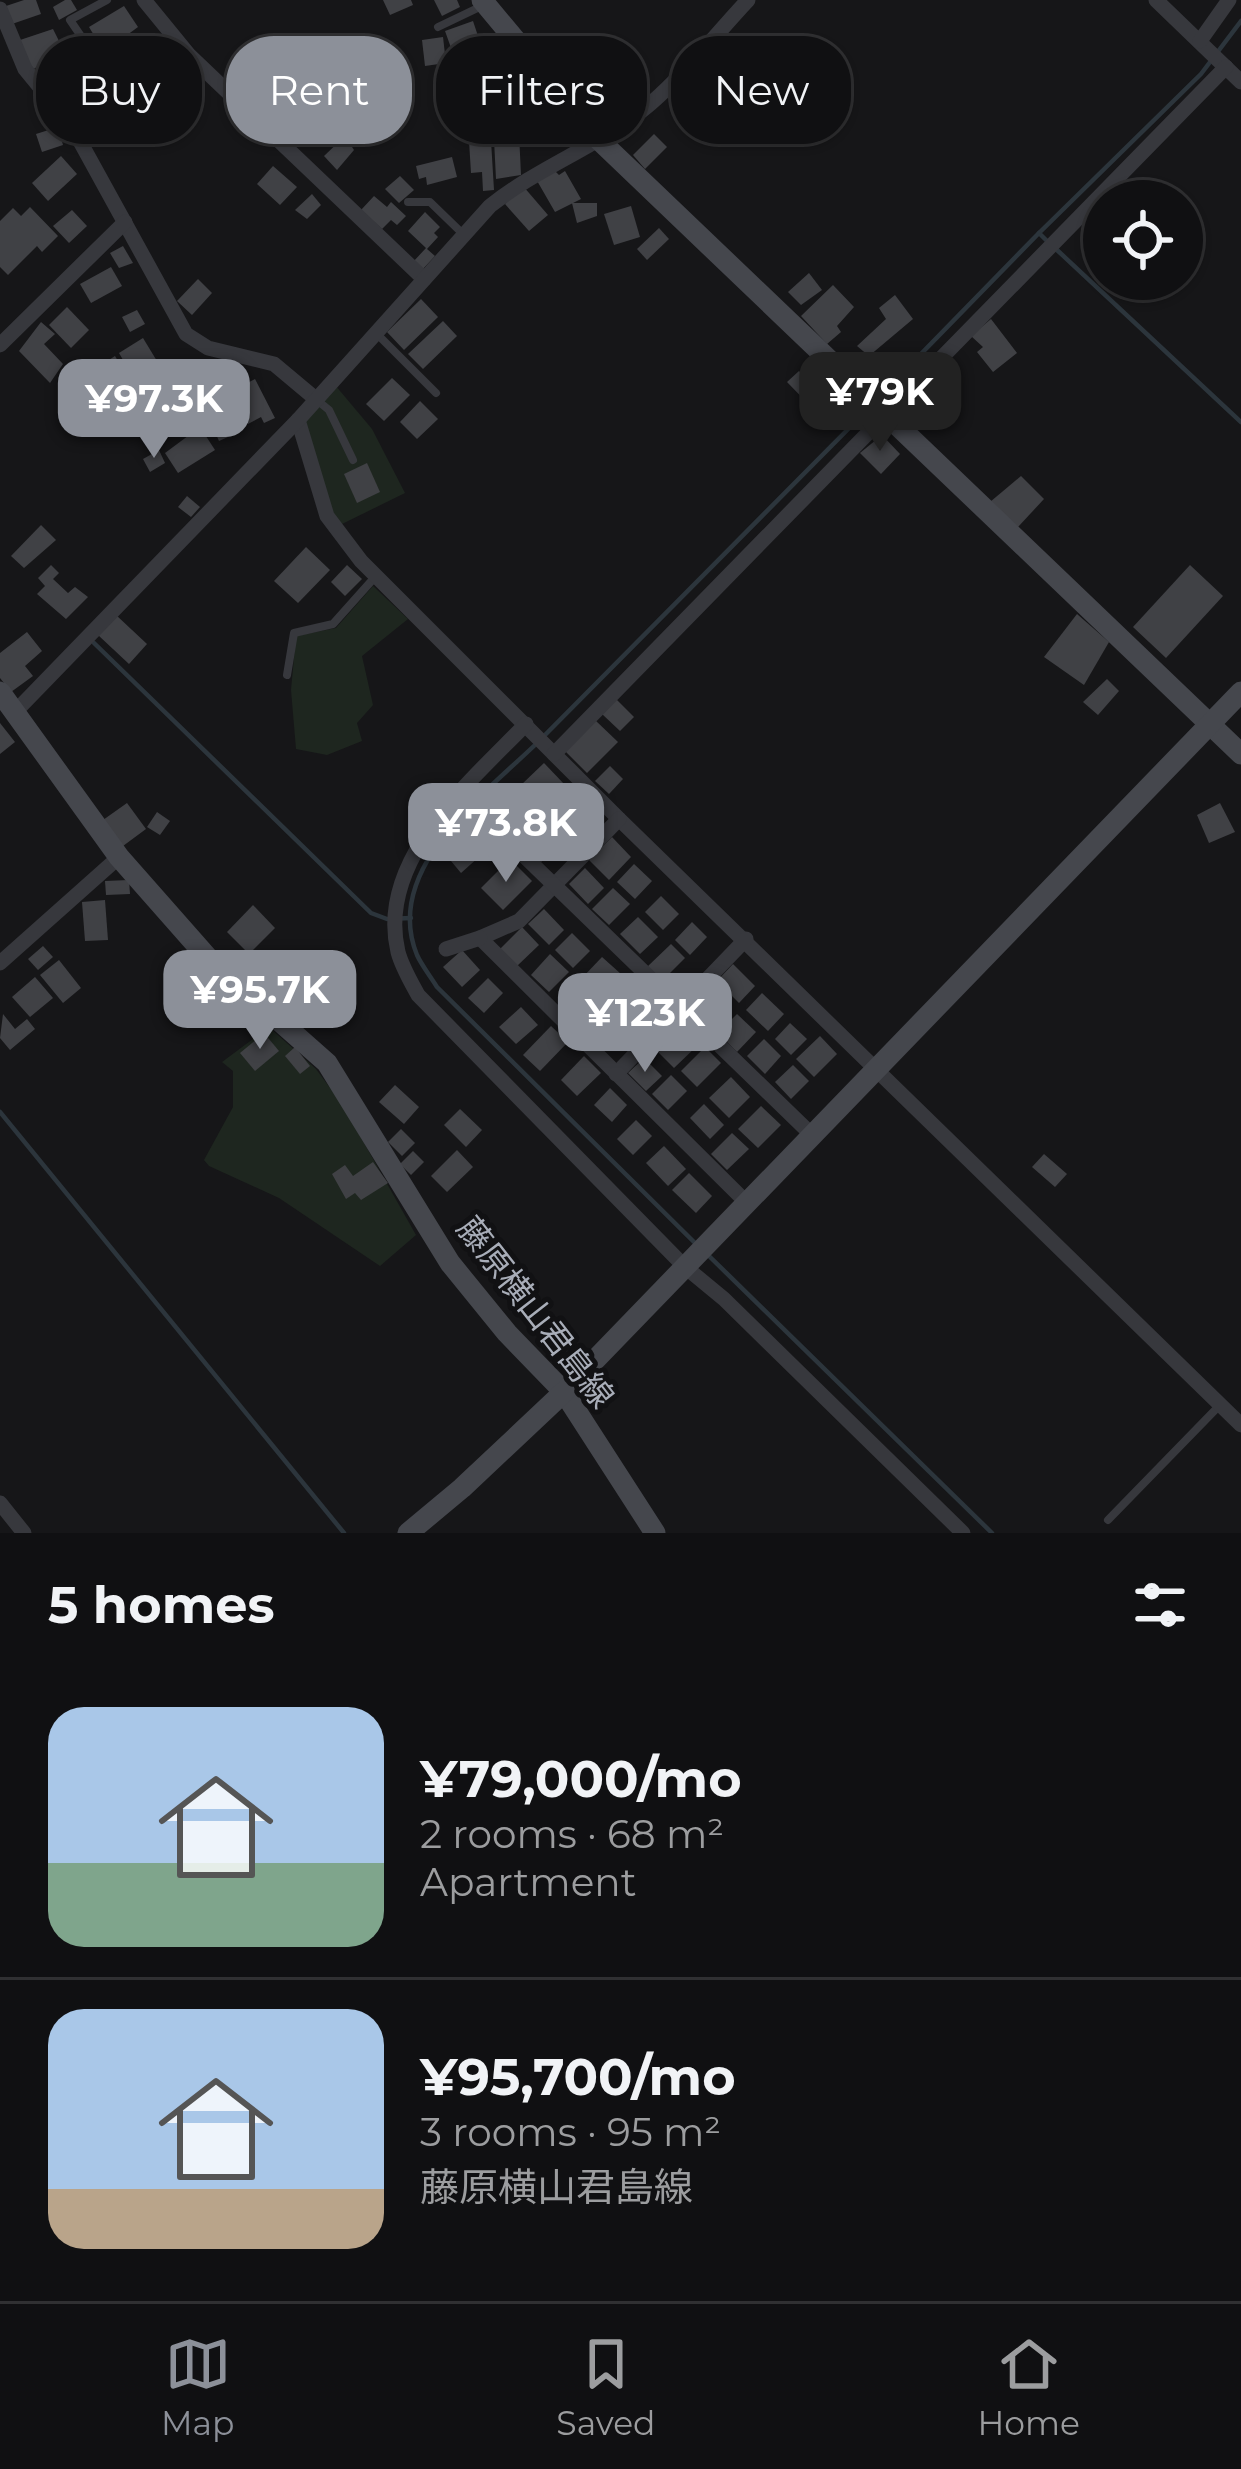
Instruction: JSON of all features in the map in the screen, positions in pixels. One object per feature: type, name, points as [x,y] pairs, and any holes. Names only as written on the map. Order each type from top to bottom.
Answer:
[{"type":"street","points":[[144,0],[189,55],[424,280]]},
{"type":"street","points":[[647,106],[748,0]]},
{"type":"street","points":[[1156,0],[1241,82]]},
{"type":"street","points":[[1200,40],[1229,0]]},
{"type":"street","points":[[484,2],[512,36]]},
{"type":"street","points":[[0,8],[25,69],[36,82]]},
{"type":"street","points":[[552,751],[1226,67]]},
{"type":"street","points":[[82,144],[186,334],[208,348],[274,364],[317,400]]},
{"type":"street","points":[[15,712],[317,400],[490,206],[520,182],[589,144]]},
{"type":"street","points":[[603,144],[1241,754]]},
{"type":"street","points":[[0,345],[125,222]]},
{"type":"street","points":[[298,420],[327,516],[376,576],[1241,1425]]},
{"type":"street","name":"藤原横山君島線","points":[[0,692],[119,857],[208,958],[327,1063],[450,1263],[507,1334],[564,1392],[655,1533]]},
{"type":"street","points":[[408,1533],[564,1392],[1241,692]]},
{"type":"street","points":[[526,724],[439,815],[410,866],[396,903],[398,952],[418,995],[683,1266],[724,1299],[963,1533]]},
{"type":"street","points":[[446,949],[519,921],[619,819]]},
{"type":"street","points":[[487,820],[811,1134]]},
{"type":"street","points":[[0,964],[119,857]]},
{"type":"street","points":[[479,938],[746,1202]]},
{"type":"street","points":[[616,1074],[746,940]]},
{"type":"street","points":[[0,1503],[25,1533]]},
{"type":"lane","points":[[81,36],[70,20],[107,0]]},
{"type":"lane","points":[[437,27],[484,2]]},
{"type":"lane","points":[[408,202],[430,202],[464,235]]},
{"type":"lane","points":[[376,333],[436,393]]},
{"type":"lane","points":[[317,400],[329,410],[353,460]]},
{"type":"lane","points":[[287,675],[294,633],[333,624],[376,576]]},
{"type":"lane","points":[[1108,1520],[1220,1404]]},
{"type":"shaded area","points":[[335,385],[372,429],[405,493],[338,526],[301,421]]},
{"type":"shaded area","points":[[373,586],[408,619],[362,656],[373,705],[357,723],[362,741],[327,755],[296,749],[291,690],[296,636],[336,628]]},
{"type":"shaded area","points":[[269,1027],[316,1069],[342,1104],[416,1235],[380,1266],[279,1198],[204,1160],[233,1107],[233,1071],[222,1062]]},
{"type":"building","points":[[36,0],[41,14],[12,24],[6,6]]},
{"type":"building","points":[[71,0],[77,10],[59,20],[53,7]]},
{"type":"building","points":[[383,0],[411,0],[413,5],[390,15]]},
{"type":"building","points":[[434,0],[457,0],[460,7],[442,16]]},
{"type":"building","points":[[124,6],[138,27],[126,36],[94,36],[89,27]]},
{"type":"building","points":[[473,21],[478,36],[447,36],[445,31]]},
{"type":"building","points":[[53,29],[56,36],[36,36],[36,68],[31,71],[20,40]]},
{"type":"building","points":[[436,38],[436,64],[425,66],[422,40]]},
{"type":"building","points":[[654,134],[667,147],[645,169],[633,155]]},
{"type":"building","points":[[39,144],[63,144],[63,145],[42,152]]},
{"type":"building","points":[[337,144],[350,144],[354,150],[337,170],[324,156]]},
{"type":"building","points":[[469,144],[491,144],[494,190],[483,191],[482,172],[471,173]]},
{"type":"building","points":[[494,144],[520,144],[521,175],[496,179]]},
{"type":"building","points":[[61,156],[77,174],[48,201],[32,183]]},
{"type":"building","points":[[452,157],[457,177],[427,185],[426,177],[419,179],[416,166]]},
{"type":"building","points":[[273,166],[297,187],[280,205],[257,184]]},
{"type":"building","points":[[553,169],[559,175],[565,171],[581,199],[555,212],[536,179]]},
{"type":"building","points":[[400,176],[414,190],[399,203],[385,189]]},
{"type":"building","points":[[523,186],[548,215],[529,231],[505,204]]},
{"type":"building","points":[[312,194],[321,205],[307,219],[295,210]]},
{"type":"building","points":[[374,196],[387,207],[391,202],[406,216],[397,225],[391,220],[382,229],[361,210]]},
{"type":"building","points":[[572,203],[597,203],[597,216],[577,223]]},
{"type":"building","points":[[631,206],[640,237],[614,245],[604,214]]},
{"type":"building","points":[[30,207],[58,236],[42,252],[37,246],[8,275],[0,267],[0,221],[13,208],[21,216]]},
{"type":"building","points":[[72,210],[87,226],[69,243],[53,226]]},
{"type":"building","points":[[425,212],[440,227],[427,249],[435,256],[422,270],[413,262],[426,248],[408,231]]},
{"type":"building","points":[[659,228],[669,239],[647,260],[637,249]]},
{"type":"building","points":[[123,246],[133,263],[119,268],[110,253]]},
{"type":"building","points":[[111,267],[122,286],[91,303],[80,284]]},
{"type":"building","points":[[809,273],[822,290],[801,305],[788,292]]},
{"type":"building","points":[[198,279],[212,293],[192,315],[177,301]]},
{"type":"building","points":[[833,285],[854,307],[837,326],[841,332],[827,344],[801,316]]},
{"type":"building","points":[[895,295],[913,319],[869,356],[857,346],[886,319],[879,308]]},
{"type":"building","points":[[421,299],[438,317],[404,350],[387,332]]},
{"type":"building","points":[[67,307],[89,330],[71,348],[49,325]]},
{"type":"building","points":[[137,310],[145,324],[130,332],[122,317]]},
{"type":"building","points":[[991,319],[1017,353],[993,372],[977,352],[983,347],[971,336]]},
{"type":"building","points":[[443,321],[457,336],[423,369],[408,354]]},
{"type":"building","points":[[41,322],[55,334],[44,344],[63,364],[50,383],[19,351]]},
{"type":"building","points":[[143,338],[163,371],[138,386],[119,353]]},
{"type":"building","points":[[115,356],[136,392],[118,402],[98,367]]},
{"type":"building","points":[[186,366],[196,380],[177,392],[168,378]]},
{"type":"building","points":[[817,370],[840,400],[821,417],[787,382],[799,371],[807,379]]},
{"type":"building","points":[[392,378],[410,395],[384,421],[366,404]]},
{"type":"building","points":[[255,379],[275,418],[264,423],[261,417],[248,424],[232,391]]},
{"type":"building","points":[[222,394],[239,432],[219,441],[202,402]]},
{"type":"building","points":[[420,401],[438,419],[417,439],[400,422]]},
{"type":"building","points":[[200,427],[215,450],[178,473],[165,453]]},
{"type":"building","points":[[882,435],[900,454],[881,474],[860,453]]},
{"type":"building","points":[[159,450],[165,463],[150,472],[143,459]]},
{"type":"building","points":[[367,463],[380,492],[357,503],[344,474]]},
{"type":"building","points":[[1021,476],[1044,499],[1018,527],[990,502]]},
{"type":"building","points":[[187,496],[200,507],[191,517],[178,507]]},
{"type":"building","points":[[41,525],[56,540],[24,568],[11,556]]},
{"type":"building","points":[[306,547],[330,570],[298,603],[274,581]]},
{"type":"building","points":[[51,565],[59,573],[53,579],[68,593],[75,587],[88,597],[66,619],[37,594],[45,586],[38,578]]},
{"type":"building","points":[[347,565],[362,579],[345,596],[331,582]]},
{"type":"building","points":[[1190,565],[1223,596],[1166,658],[1133,627]]},
{"type":"building","points":[[1077,614],[1109,642],[1084,685],[1044,657]]},
{"type":"building","points":[[116,615],[147,644],[129,664],[98,635]]},
{"type":"building","points":[[27,632],[42,651],[25,666],[33,676],[11,692],[0,678],[0,653]]},
{"type":"building","points":[[1107,679],[1119,691],[1098,715],[1083,702]]},
{"type":"building","points":[[616,699],[634,717],[620,731],[602,714]]},
{"type":"building","points":[[595,720],[618,742],[587,773],[564,750]]},
{"type":"building","points":[[0,723],[15,742],[0,754]]},
{"type":"building","points":[[544,763],[565,785],[541,808],[520,786]]},
{"type":"building","points":[[610,766],[623,779],[609,794],[595,781]]},
{"type":"building","points":[[515,790],[537,813],[513,836],[491,812]]},
{"type":"building","points":[[572,795],[590,812],[568,834],[551,817]]},
{"type":"building","points":[[127,803],[146,829],[123,846],[103,820]]},
{"type":"building","points":[[1220,803],[1235,832],[1209,843],[1197,815]]},
{"type":"building","points":[[157,812],[170,821],[160,835],[147,827]]},
{"type":"building","points":[[544,820],[564,840],[541,862],[521,841]]},
{"type":"building","points":[[474,831],[489,848],[461,873],[446,855]]},
{"type":"building","points":[[612,837],[631,857],[609,880],[589,860]]},
{"type":"building","points":[[510,859],[532,881],[503,910],[481,888]]},
{"type":"building","points":[[634,864],[652,881],[635,899],[617,882]]},
{"type":"building","points":[[585,868],[604,888],[588,904],[569,884]]},
{"type":"building","points":[[129,880],[130,894],[106,895],[105,881]]},
{"type":"building","points":[[613,888],[630,904],[609,925],[592,909]]},
{"type":"building","points":[[661,896],[679,914],[663,930],[645,912]]},
{"type":"building","points":[[105,900],[108,940],[85,941],[82,902]]},
{"type":"building","points":[[253,905],[275,928],[249,954],[227,932]]},
{"type":"building","points":[[544,909],[564,930],[549,945],[528,924]]},
{"type":"building","points":[[638,917],[658,937],[640,954],[620,934]]},
{"type":"building","points":[[692,922],[707,937],[690,955],[675,940]]},
{"type":"building","points":[[522,927],[539,945],[516,967],[499,950]]},
{"type":"building","points":[[572,933],[590,951],[573,968],[555,950]]},
{"type":"building","points":[[671,944],[685,958],[661,982],[647,967]]},
{"type":"building","points":[[43,946],[53,957],[38,970],[28,959]]},
{"type":"building","points":[[462,950],[480,970],[462,987],[443,967]]},
{"type":"building","points":[[550,954],[569,972],[549,992],[531,975]]},
{"type":"building","points":[[602,957],[621,974],[600,996],[582,978]]},
{"type":"building","points":[[59,960],[81,988],[63,1003],[40,975]]},
{"type":"building","points":[[733,964],[755,986],[739,1003],[717,981]]},
{"type":"building","points":[[35,977],[53,998],[30,1017],[12,997]]},
{"type":"building","points":[[488,978],[503,993],[484,1013],[468,998]]},
{"type":"building","points":[[581,984],[597,1000],[575,1021],[559,1005]]},
{"type":"building","points":[[200,986],[220,999],[210,1016],[189,1004]]},
{"type":"building","points":[[630,986],[653,1008],[634,1028],[611,1006]]},
{"type":"building","points":[[713,986],[728,1001],[709,1020],[694,1005]]},
{"type":"building","points":[[762,993],[784,1014],[768,1031],[746,1010]]},
{"type":"building","points":[[521,1007],[538,1025],[516,1044],[499,1027]]},
{"type":"building","points":[[608,1007],[627,1027],[604,1048],[585,1029]]},
{"type":"building","points":[[3,1014],[15,1029],[27,1019],[35,1029],[10,1050],[0,1038]]},
{"type":"building","points":[[737,1014],[756,1032],[737,1052],[718,1033]]},
{"type":"building","points":[[678,1023],[699,1044],[674,1068],[654,1048]]},
{"type":"building","points":[[790,1023],[807,1039],[791,1055],[775,1039]]},
{"type":"building","points":[[551,1026],[568,1042],[540,1071],[523,1055]]},
{"type":"building","points":[[264,1033],[279,1051],[255,1071],[240,1053]]},
{"type":"building","points":[[820,1036],[837,1054],[814,1077],[796,1059]]},
{"type":"building","points":[[764,1039],[781,1056],[765,1074],[747,1056]]},
{"type":"building","points":[[295,1047],[310,1066],[300,1074],[285,1056]]},
{"type":"building","points":[[705,1047],[721,1063],[697,1087],[681,1071]]},
{"type":"building","points":[[584,1056],[601,1073],[577,1096],[561,1080]]},
{"type":"building","points":[[644,1058],[662,1076],[646,1091],[628,1073]]},
{"type":"building","points":[[793,1065],[809,1081],[791,1099],[775,1082]]},
{"type":"building","points":[[671,1075],[687,1091],[668,1110],[652,1094]]},
{"type":"building","points":[[731,1077],[750,1097],[729,1118],[709,1098]]},
{"type":"building","points":[[395,1085],[419,1107],[404,1124],[379,1102]]},
{"type":"building","points":[[610,1088],[627,1105],[612,1122],[594,1105]]},
{"type":"building","points":[[704,1104],[724,1125],[710,1139],[690,1118]]},
{"type":"building","points":[[761,1106],[781,1125],[758,1148],[738,1129]]},
{"type":"building","points":[[460,1109],[482,1130],[466,1147],[444,1125]]},
{"type":"building","points":[[636,1120],[652,1136],[633,1155],[617,1139]]},
{"type":"building","points":[[401,1129],[415,1143],[402,1156],[388,1142]]},
{"type":"building","points":[[732,1133],[749,1149],[727,1170],[711,1154]]},
{"type":"building","points":[[664,1146],[686,1169],[668,1186],[646,1163]]},
{"type":"building","points":[[457,1150],[473,1167],[447,1192],[431,1176]]},
{"type":"building","points":[[413,1151],[424,1162],[411,1175],[400,1164]]},
{"type":"building","points":[[1044,1154],[1067,1174],[1055,1187],[1032,1167]]},
{"type":"building","points":[[373,1162],[388,1183],[361,1200],[355,1193],[346,1199],[332,1174],[345,1165],[353,1176]]},
{"type":"building","points":[[689,1173],[712,1196],[696,1213],[672,1190]]},
{"type":"waterway","points":[[1048,242],[1039,233],[1201,74],[1241,21]]},
{"type":"waterway","points":[[877,399],[1039,233]]},
{"type":"waterway","points":[[1057,250],[1241,422]]},
{"type":"waterway","points":[[544,736],[869,408]]},
{"type":"waterway","points":[[94,643],[371,913],[387,919],[411,918]]},
{"type":"waterway","points":[[536,744],[466,811],[425,864],[413,893],[410,924],[417,955],[437,987],[696,1244]]},
{"type":"waterway","points":[[0,1112],[344,1533]]},
{"type":"waterway","points":[[709,1256],[992,1533]]}]
